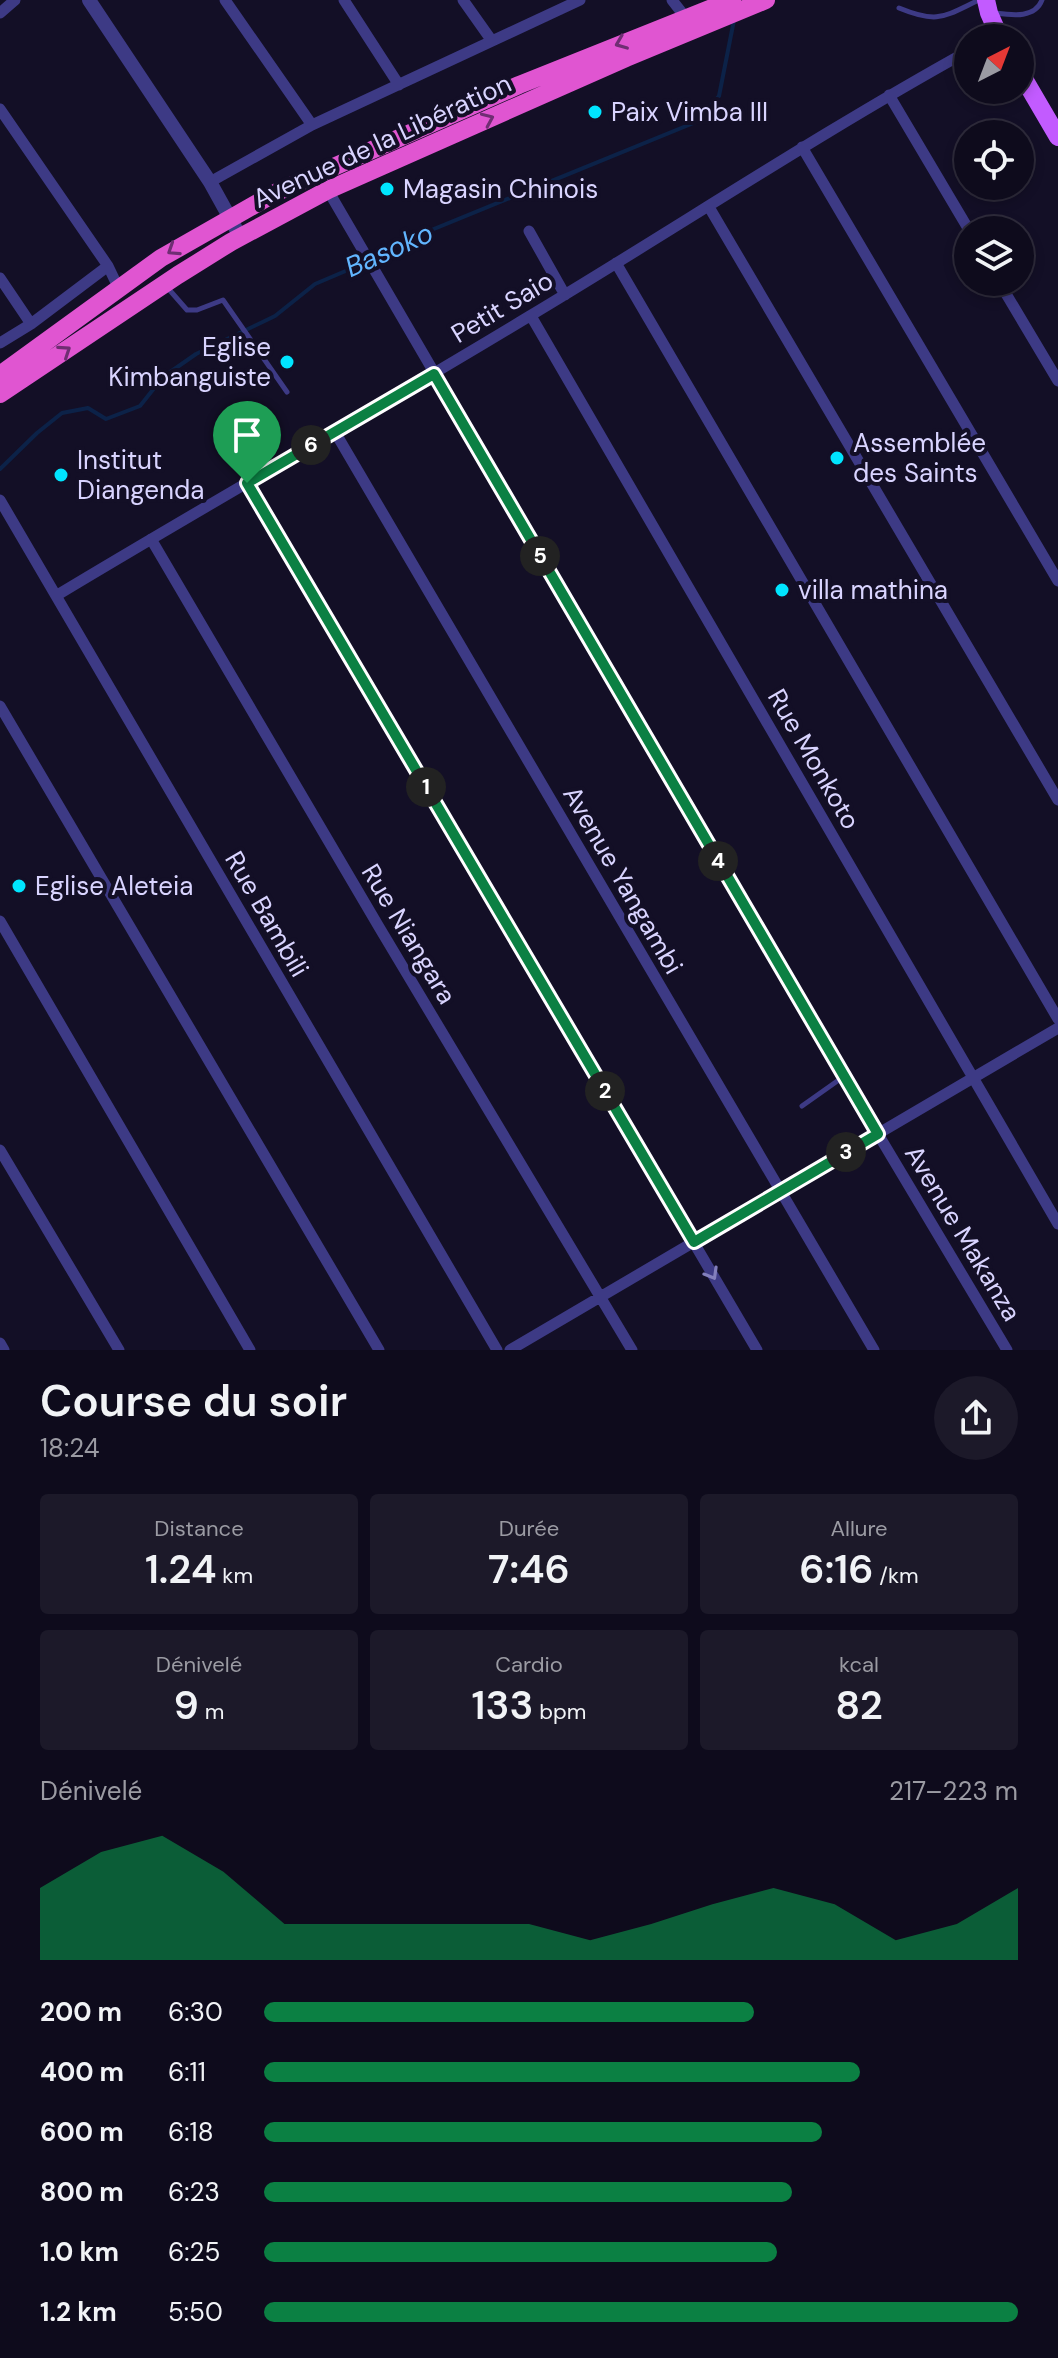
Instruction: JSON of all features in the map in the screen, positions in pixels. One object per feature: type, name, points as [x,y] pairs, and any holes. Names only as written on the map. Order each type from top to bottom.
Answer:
[{"type":"highway","name":"Avenue de la Libération","points":[[0,375],[181,245],[317,172],[519,85],[686,18],[764,1]]},
{"type":"highway","name":"Avenue de la Libération","points":[[0,394],[165,284],[328,190],[726,7]]},
{"type":"main road","points":[[983,3],[991,24]]},
{"type":"main road","points":[[1034,96],[1058,137]]},
{"type":"street","points":[[0,13],[15,0]]},
{"type":"street","points":[[225,0],[312,125]]},
{"type":"street","points":[[344,0],[399,85]]},
{"type":"street","points":[[463,0],[492,41]]},
{"type":"street","points":[[210,182],[312,125],[492,41],[562,4],[580,0]]},
{"type":"street","points":[[672,0],[686,18]]},
{"type":"street","points":[[92,1],[210,182],[241,238]]},
{"type":"street","name":"Petit Saio","points":[[55,593],[59,594],[434,374],[802,147],[954,59]]},
{"type":"street","points":[[889,95],[961,216]]},
{"type":"street","points":[[0,109],[108,266],[119,289]]},
{"type":"street","points":[[802,147],[1058,581]]},
{"type":"street","name":"Avenue Makanza","points":[[317,172],[844,1077],[1007,1350]]},
{"type":"street","points":[[709,207],[1058,800]]},
{"type":"street","points":[[529,231],[565,295]]},
{"type":"street","points":[[616,263],[1058,1019]]},
{"type":"street","points":[[0,343],[31,324],[108,266]]},
{"type":"street","points":[[0,278],[31,324]]},
{"type":"street","points":[[1007,296],[1058,381]]},
{"type":"street","name":"Rue Monkoto","points":[[531,316],[1058,1224]]},
{"type":"street","name":"Avenue Yangambi","points":[[335,432],[874,1350]]},
{"type":"street","points":[[247,483],[757,1350]]},
{"type":"street","name":"Rue Bambili","points":[[0,500],[497,1350]]},
{"type":"street","name":"Rue Niangara","points":[[151,539],[632,1350]]},
{"type":"street","points":[[0,706],[379,1350]]},
{"type":"street","points":[[0,921],[250,1350]]},
{"type":"street","points":[[510,1350],[1058,1028]]},
{"type":"street","points":[[0,1150],[119,1350]]},
{"type":"street","points":[[0,1343],[4,1350]]},
{"type":"lane","points":[[899,8],[922,18],[940,18],[983,3],[1017,15],[1037,10],[1042,0]]},
{"type":"lane","points":[[165,284],[187,310],[197,310],[223,300],[287,392]]},
{"type":"lane","points":[[802,1106],[844,1077]]},
{"type":"waterway","name":"Basoko","points":[[0,469],[62,413],[88,408],[106,419],[140,406],[163,377],[196,354],[275,316],[315,284],[355,267],[385,249],[696,122],[719,96],[734,20]]},
{"type":"place","name":"Paix Vimba III","points":[[595,112]]},
{"type":"place","name":"Magasin Chinois","points":[[387,189]]},
{"type":"place","name":"Eglise Kimbanguiste","points":[[287,362]]},
{"type":"place","name":"Assemblée des Saints","points":[[837,458]]},
{"type":"place","name":"Institut Diangenda","points":[[61,475]]},
{"type":"place","name":"villa mathina","points":[[782,590]]},
{"type":"place","name":"Eglise Aleteia","points":[[19,886]]},
{"type":"route","points":[[434,374],[878,1134],[694,1242],[247,483],[434,374]]}]
